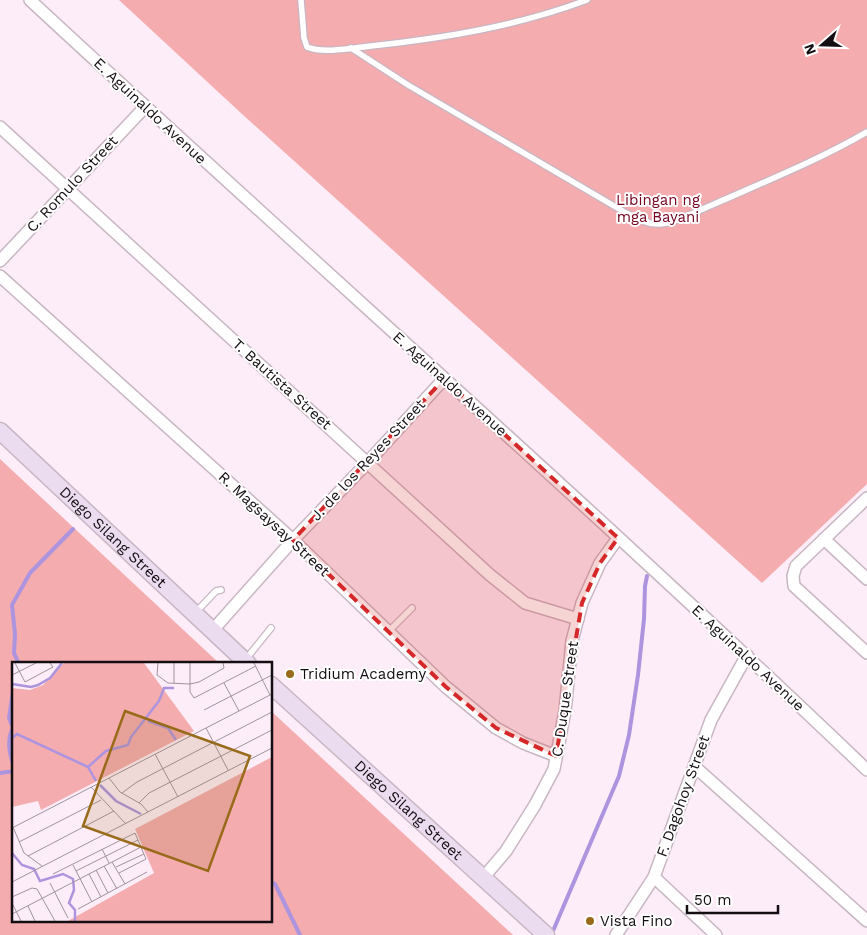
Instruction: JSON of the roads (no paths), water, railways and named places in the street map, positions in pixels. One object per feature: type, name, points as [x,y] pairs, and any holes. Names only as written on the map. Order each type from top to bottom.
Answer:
[{"type":"street","name":"E. Aguinaldo Avenue","points":[[30,0],[747,655],[867,770]]},
{"type":"street","name":"C. Romulo Street","points":[[0,261],[145,107]]},
{"type":"street","name":"T. Bautista Street","points":[[0,127],[490,575],[525,603],[578,619]]},
{"type":"street","name":"R. Magsaysay Street","points":[[0,276],[293,540],[446,687],[496,728],[523,743],[556,756]]},
{"type":"street","name":"J. de los Reyes Street","points":[[212,631],[293,540],[444,379]]},
{"type":"street","name":"Diego Silang Street","points":[[0,431],[246,662]]},
{"type":"street","points":[[867,499],[796,566],[793,576],[794,586],[867,653]]},
{"type":"street","name":"C. Duque Street","points":[[483,878],[506,851],[535,805],[554,769],[565,711],[572,641],[582,603],[600,563],[618,538]]},
{"type":"street","points":[[824,539],[867,579]]},
{"type":"street","name":"F. Dagohoy Street","points":[[616,935],[654,877],[711,720],[747,655]]},
{"type":"street","name":"Diego Silang Street","points":[[272,686],[546,935]]},
{"type":"street","points":[[694,766],[867,921]]},
{"type":"street","points":[[654,877],[716,935]]},
{"type":"lane","points":[[301,0],[304,38],[307,46],[314,50],[437,39],[552,12],[587,0]]},
{"type":"lane","points":[[351,48],[408,85],[626,213],[645,222],[660,224],[680,218],[794,169],[843,146],[867,132]]},
{"type":"lane","points":[[194,614],[216,591],[221,590]]},
{"type":"lane","points":[[388,632],[412,608]]},
{"type":"lane","points":[[246,662],[271,628]]},
{"type":"waterway","points":[[18,662],[14,653],[15,634],[12,605],[30,573],[73,529]]},
{"type":"waterway","points":[[553,931],[619,776],[629,735],[638,675],[647,576]]},
{"type":"waterway","points":[[12,698],[9,718],[12,726]]},
{"type":"waterway","points":[[12,730],[9,743],[12,760]]},
{"type":"waterway","points":[[0,773],[12,771]]},
{"type":"waterway","points":[[272,882],[275,884],[300,935]]},
{"type":"place","name":"Tridium Academy","points":[[290,674]]},
{"type":"place","name":"Vista Fino","points":[[590,921]]},
{"type":"park label","name":"Libingan ng mga Bayani","points":[[658,208]]}]
